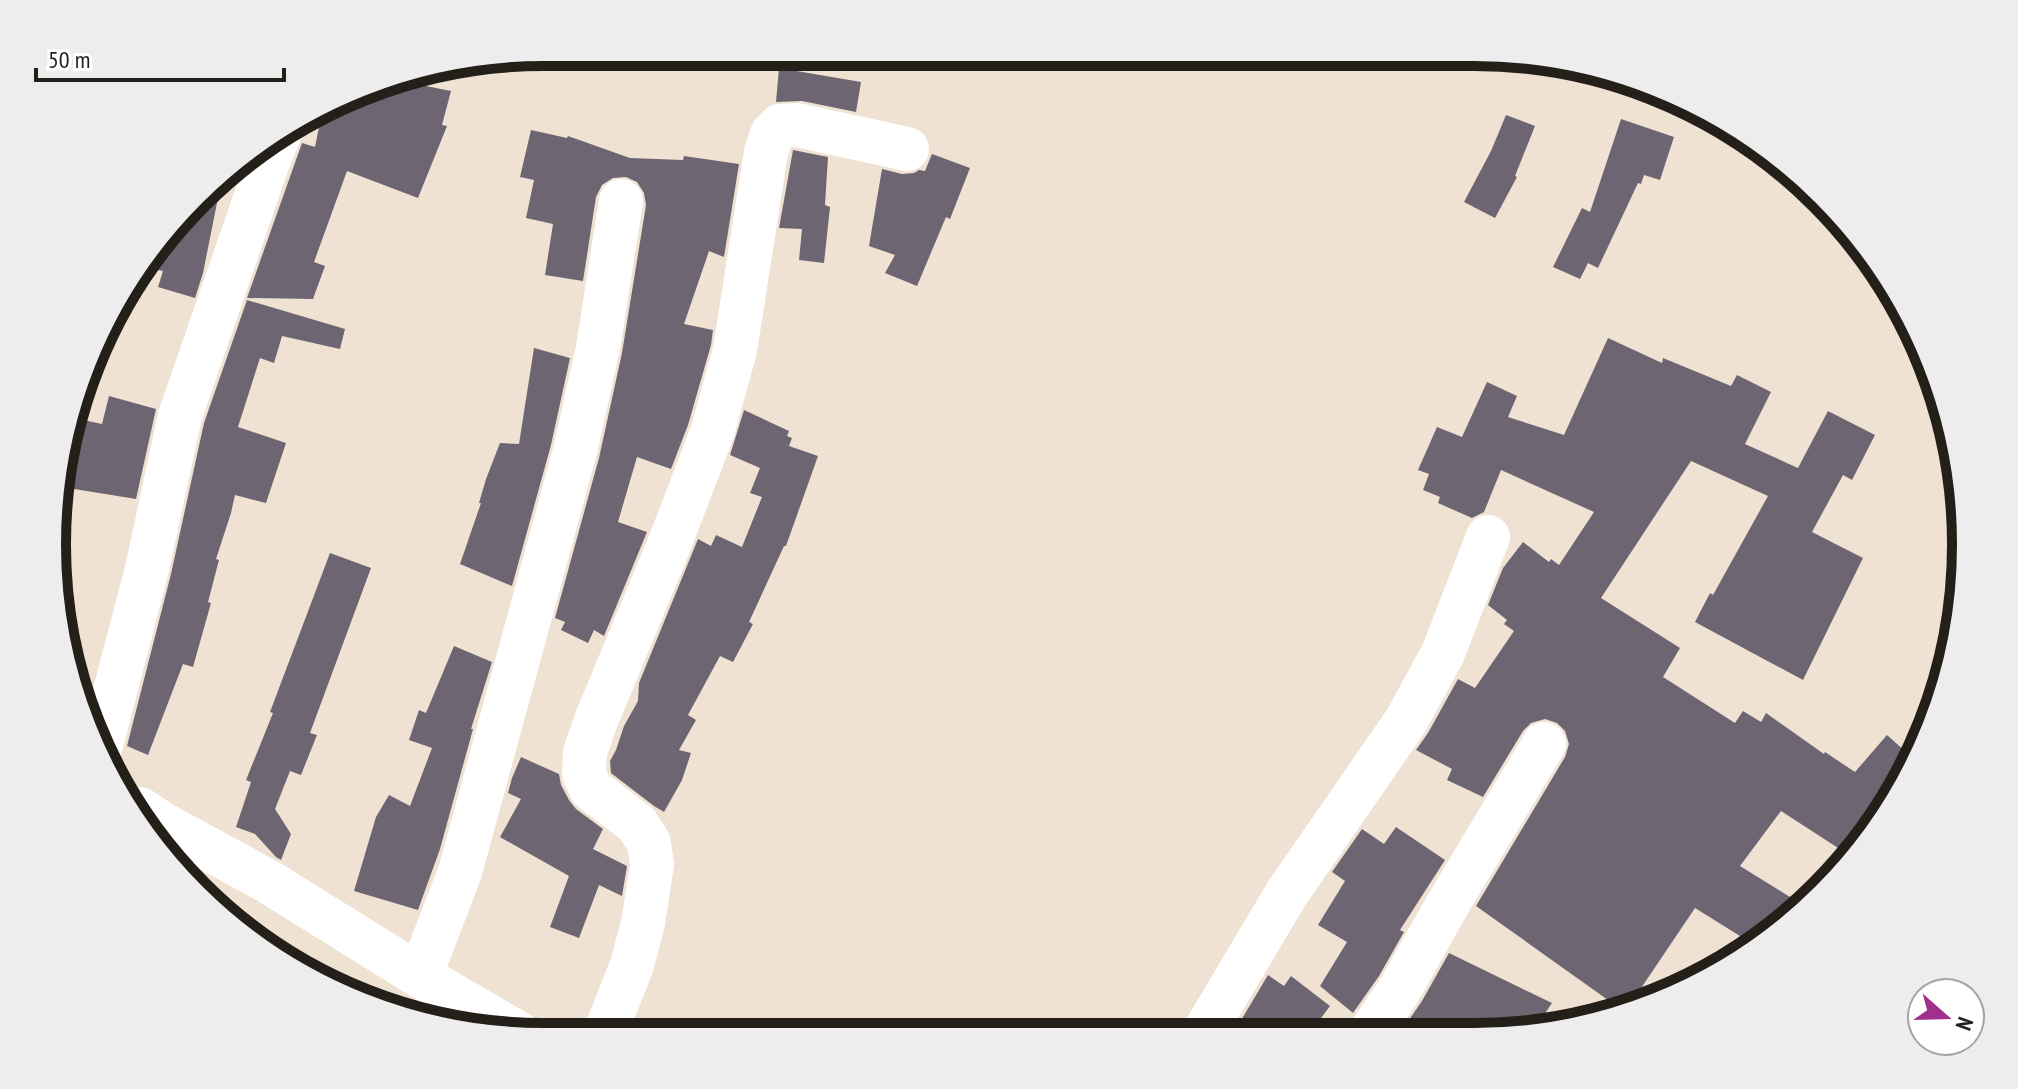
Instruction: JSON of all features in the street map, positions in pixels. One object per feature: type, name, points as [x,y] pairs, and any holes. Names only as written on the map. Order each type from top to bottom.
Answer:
[{"type":"street","points":[[609,1023],[632,965],[643,923],[652,865],[649,843],[637,824],[591,789],[584,774],[585,752],[712,433],[735,350],[766,152],[772,134],[780,126],[797,125],[907,149]]},
{"type":"street","points":[[104,733],[147,569],[180,416],[262,159]]},
{"type":"street","points":[[420,976],[460,872],[575,451],[598,348],[621,201]]},
{"type":"street","points":[[1210,1023],[1287,893],[1406,721],[1443,653],[1488,537]]},
{"type":"street","points":[[1377,1023],[1400,989],[1544,744]]},
{"type":"street","points":[[151,816],[269,882],[496,1020]]},
{"type":"building","points":[[779,68],[861,82],[856,112],[802,101],[776,102]]},
{"type":"building","points":[[415,84],[451,91],[442,125],[447,126],[418,198],[347,171],[314,262],[325,266],[313,299],[247,298],[302,143],[315,147],[320,122],[359,103],[363,104],[364,101]]},
{"type":"building","points":[[1506,115],[1535,126],[1517,177],[1495,218],[1464,202]]},
{"type":"building","points":[[1621,119],[1674,137],[1660,180],[1644,175],[1598,268],[1588,263],[1580,279],[1553,267],[1582,208],[1590,212]]},
{"type":"building","points":[[531,130],[568,136],[630,158],[683,160],[684,156],[739,164],[724,257],[709,251],[684,324],[713,330],[688,425],[671,469],[637,457],[618,522],[647,532],[604,636],[594,630],[588,643],[561,630],[565,622],[555,618],[599,458],[622,353],[646,205],[644,193],[637,182],[626,177],[613,178],[602,185],[596,197],[583,281],[545,275],[553,224],[526,218],[534,180],[520,177]]},
{"type":"building","points":[[793,150],[828,157],[825,205],[830,207],[824,263],[799,260],[802,229],[779,228]]},
{"type":"building","points":[[932,154],[970,168],[950,219],[946,217],[917,286],[885,273],[895,255],[869,246],[882,169],[902,174],[925,171]]},
{"type":"building","points":[[219,194],[195,298],[158,287],[163,271],[154,269],[185,229]]},
{"type":"building","points":[[247,300],[345,329],[340,349],[282,336],[274,363],[260,358],[238,427],[286,443],[266,503],[235,495],[216,559],[219,560],[208,602],[211,603],[193,667],[183,664],[148,755],[127,746],[171,574],[204,423]]},
{"type":"building","points":[[1608,338],[1662,363],[1663,358],[1731,386],[1737,375],[1771,392],[1745,444],[1798,468],[1828,411],[1875,435],[1852,480],[1843,475],[1812,532],[1863,558],[1803,680],[1695,622],[1768,496],[1691,461],[1601,598],[1680,648],[1663,677],[1735,723],[1743,711],[1761,722],[1766,713],[1855,772],[1887,735],[1905,751],[1888,784],[1841,850],[1781,811],[1740,866],[1794,899],[1789,904],[1744,939],[1695,908],[1637,994],[1612,1003],[1476,906],[1565,757],[1569,744],[1565,731],[1557,723],[1545,719],[1531,723],[1483,797],[1447,780],[1452,769],[1416,750],[1458,679],[1475,688],[1514,631],[1504,624],[1507,620],[1488,605],[1503,568],[1523,542],[1549,562],[1551,559],[1559,565],[1594,512],[1501,470],[1484,512],[1472,518],[1438,503],[1440,497],[1423,490],[1429,474],[1418,470],[1437,427],[1462,437],[1487,382],[1517,396],[1508,417],[1564,435]]},
{"type":"building","points":[[534,348],[570,358],[551,445],[512,586],[460,564],[500,443],[519,444]]},
{"type":"building","points":[[109,396],[156,409],[136,499],[69,488],[82,420],[102,424]]},
{"type":"building","points":[[744,410],[789,431],[787,436],[792,438],[789,446],[818,456],[786,546],[749,622],[753,624],[733,662],[720,656],[688,715],[696,720],[679,750],[691,753],[682,780],[664,812],[611,773],[610,761],[638,701],[639,683],[698,539],[711,546],[716,535],[742,547],[762,497],[750,493],[760,468],[730,455]]},
{"type":"building","points":[[330,553],[371,568],[310,733],[317,735],[301,775],[290,771],[275,809],[291,834],[281,860],[255,834],[236,827],[251,782],[246,780]]},
{"type":"building","points":[[454,646],[492,662],[440,849],[418,910],[354,891],[376,817],[389,795],[410,806],[432,748],[409,740],[419,710],[426,713]]},
{"type":"building","points":[[521,757],[559,774],[561,785],[576,809],[603,829],[593,849],[627,866],[622,896],[599,885],[579,938],[550,927],[569,876],[500,837],[521,799],[508,793]]},
{"type":"building","points":[[1396,827],[1445,860],[1400,930],[1404,932],[1379,976],[1353,1013],[1320,986],[1347,942],[1318,925],[1345,881],[1332,872],[1362,829],[1384,844]]},
{"type":"building","points":[[1449,953],[1552,1003],[1542,1018],[1536,1019],[1407,1023]]},
{"type":"building","points":[[1268,975],[1284,986],[1291,976],[1330,1006],[1317,1023],[1239,1023]]}]
